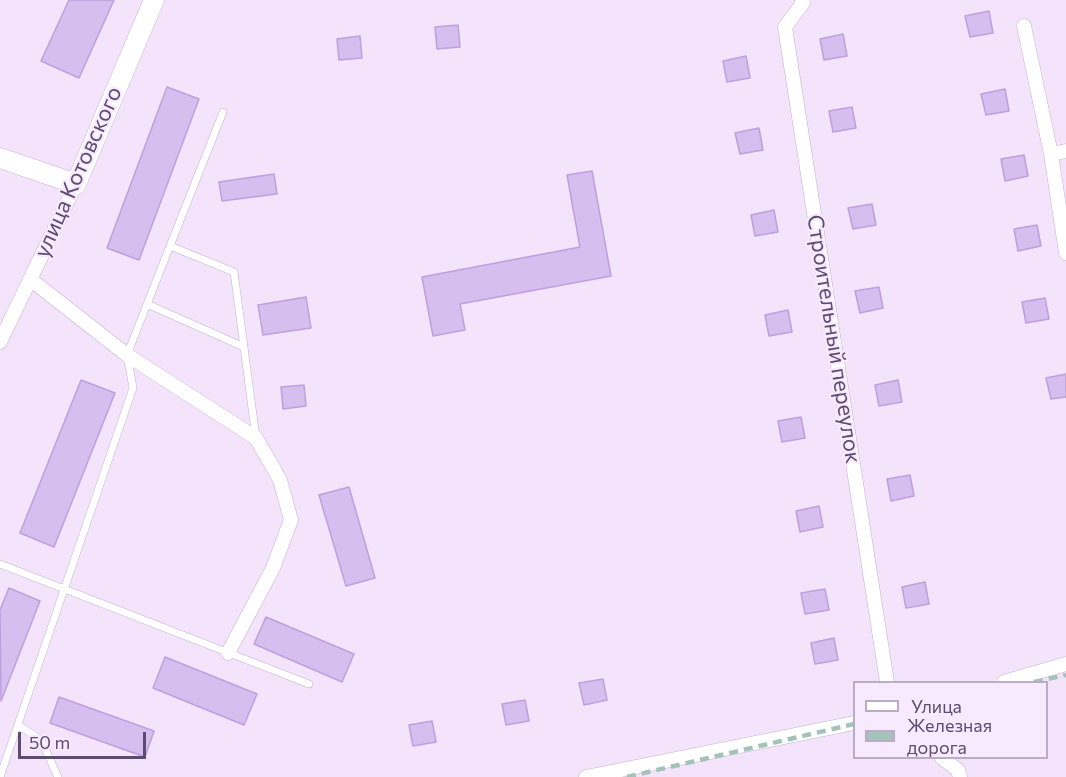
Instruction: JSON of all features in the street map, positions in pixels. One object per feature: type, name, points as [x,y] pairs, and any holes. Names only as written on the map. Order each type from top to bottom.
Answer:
[{"type":"main road","name":"улица Котовского","points":[[76,184],[154,0]]},
{"type":"main road","points":[[0,158],[76,184]]},
{"type":"street","name":"Строительный переулок","points":[[802,0],[803,3],[785,27],[887,681]]},
{"type":"street","points":[[1024,26],[1051,154],[1066,253]]},
{"type":"street","points":[[1051,154],[1066,151]]},
{"type":"street","name":"улица Котовского","points":[[1,337],[76,184]]},
{"type":"street","points":[[30,279],[128,355],[255,438],[280,480],[291,520],[273,568],[228,653]]},
{"type":"street","points":[[1007,681],[1066,664]]},
{"type":"street","points":[[586,777],[853,723]]},
{"type":"street","points":[[943,759],[958,770],[960,777]]},
{"type":"lane","points":[[0,777],[133,388],[128,355],[223,112]]},
{"type":"lane","points":[[170,246],[234,272],[255,438]]},
{"type":"lane","points":[[147,304],[244,347]]},
{"type":"lane","points":[[0,564],[309,684]]},
{"type":"lane","points":[[18,725],[41,740],[58,777]]},
{"type":"building","points":[[69,0],[114,0],[79,78],[41,61]]},
{"type":"building","points":[[989,11],[993,33],[970,37],[965,16]]},
{"type":"building","points":[[458,25],[460,47],[437,49],[435,27]]},
{"type":"building","points":[[843,34],[847,56],[824,60],[820,39]]},
{"type":"building","points":[[360,36],[362,58],[339,60],[337,39]]},
{"type":"building","points":[[746,56],[750,78],[727,82],[723,61]]},
{"type":"building","points":[[167,87],[199,99],[139,260],[107,248]]},
{"type":"building","points":[[1005,89],[1009,111],[986,115],[981,94]]},
{"type":"building","points":[[852,107],[856,128],[833,132],[829,111]]},
{"type":"building","points":[[759,128],[763,150],[740,154],[735,133]]},
{"type":"building","points":[[1024,155],[1028,176],[1005,181],[1001,159]]},
{"type":"building","points":[[592,171],[611,276],[460,304],[465,330],[433,336],[422,277],[580,247],[567,175]]},
{"type":"building","points":[[274,174],[277,194],[222,201],[219,182]]},
{"type":"building","points":[[872,204],[876,225],[853,229],[848,208]]},
{"type":"building","points":[[774,210],[778,232],[755,236],[751,215]]},
{"type":"building","points":[[1037,225],[1041,246],[1018,251],[1014,229]]},
{"type":"building","points":[[879,287],[883,308],[860,313],[855,291]]},
{"type":"building","points":[[306,297],[311,328],[263,335],[258,305]]},
{"type":"building","points":[[1045,298],[1049,319],[1026,323],[1022,302]]},
{"type":"building","points":[[788,310],[792,332],[769,336],[765,315]]},
{"type":"building","points":[[1066,374],[1066,397],[1051,399],[1046,378]]},
{"type":"building","points":[[81,380],[115,393],[54,547],[20,533]]},
{"type":"building","points":[[898,380],[902,402],[879,406],[875,385]]},
{"type":"building","points":[[304,385],[306,406],[283,409],[281,387]]},
{"type":"building","points":[[801,417],[805,438],[782,442],[778,421]]},
{"type":"building","points":[[910,475],[914,496],[891,501],[887,479]]},
{"type":"building","points":[[349,487],[375,578],[346,586],[319,495]]},
{"type":"building","points":[[819,506],[823,527],[800,532],[796,511]]},
{"type":"building","points":[[925,582],[929,604],[906,608],[902,587]]},
{"type":"building","points":[[9,588],[40,601],[1,701],[0,610]]},
{"type":"building","points":[[825,589],[829,610],[805,614],[801,593]]},
{"type":"building","points":[[266,617],[354,654],[342,682],[254,644]]},
{"type":"building","points":[[834,638],[838,660],[815,664],[811,643]]},
{"type":"building","points":[[165,657],[257,694],[244,725],[153,688]]},
{"type":"building","points":[[603,679],[607,700],[584,705],[579,683]]},
{"type":"building","points":[[59,697],[154,731],[145,757],[50,723]]},
{"type":"building","points":[[525,700],[529,721],[506,725],[502,704]]},
{"type":"building","points":[[432,721],[436,742],[413,746],[409,725]]},
{"type":"railway","points":[[1039,681],[1066,675]]},
{"type":"railway","points":[[627,777],[853,724]]}]
